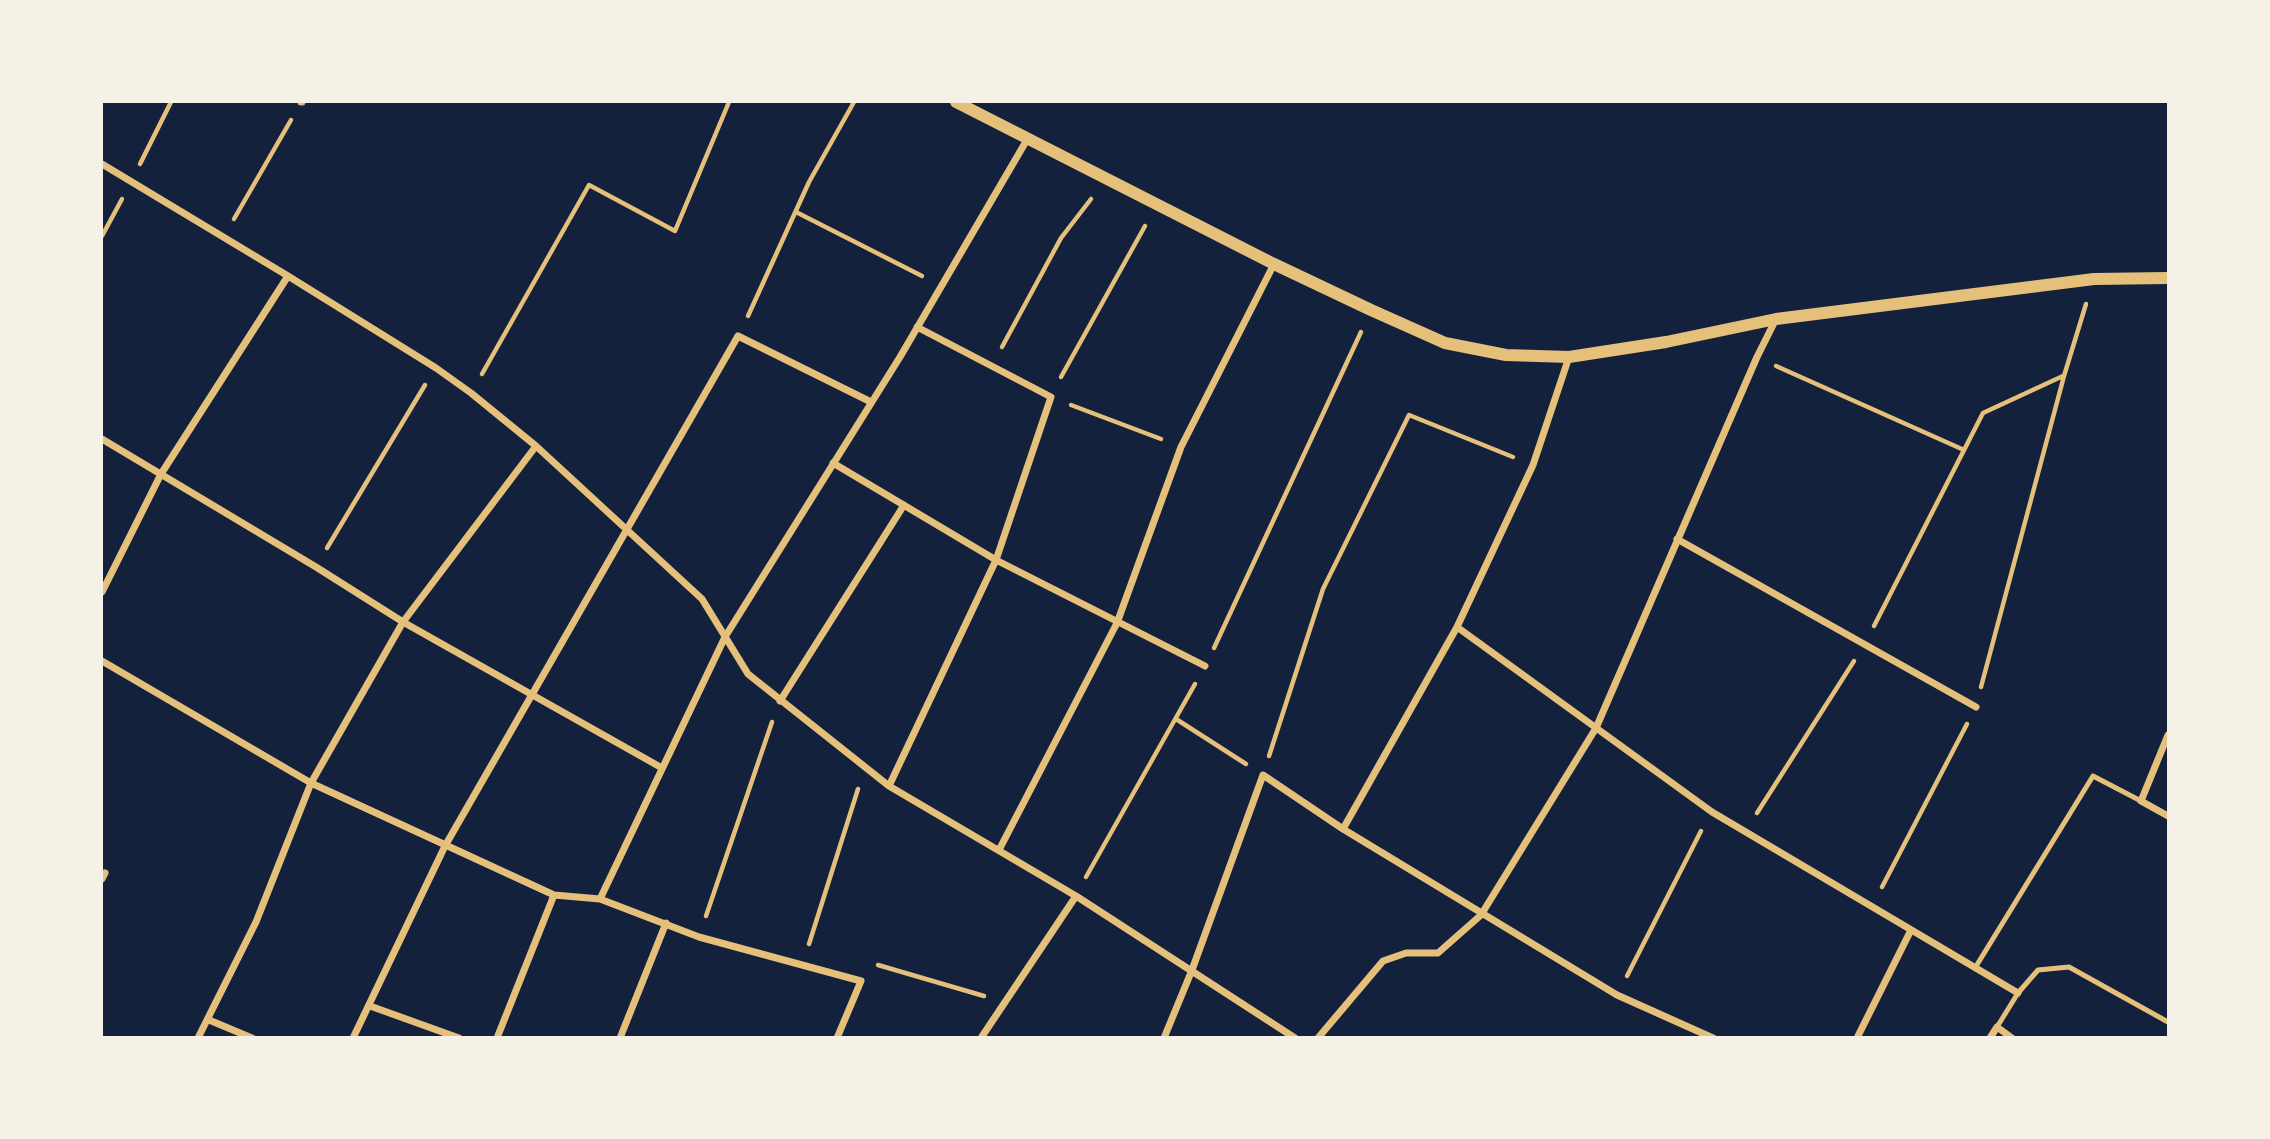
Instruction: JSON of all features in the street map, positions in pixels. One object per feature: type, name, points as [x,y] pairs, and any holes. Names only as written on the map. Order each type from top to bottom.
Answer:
[{"type":"street","points":[[956,102],[1274,264],[1371,310],[1445,343],[1506,355],[1569,357],[1666,342],[1776,319],[2094,279],[2156,276],[2168,278]]},
{"type":"street","points":[[600,898],[725,637],[872,402],[1028,138]]},
{"type":"street","points":[[102,164],[288,276],[436,368],[471,393],[536,446],[702,599],[748,674],[889,786],[1076,896],[1295,1038]]},
{"type":"street","points":[[999,850],[1117,623],[1181,447],[1274,264]]},
{"type":"street","points":[[102,592],[162,474],[288,276]]},
{"type":"street","points":[[1318,1038],[1383,961],[1406,953],[1438,953],[1481,915],[1596,728],[1776,319]]},
{"type":"street","points":[[889,786],[996,560],[1051,397],[917,327]]},
{"type":"street","points":[[354,1038],[445,846],[738,336],[872,402]]},
{"type":"street","points":[[1343,829],[1457,627],[1533,465],[1569,357]]},
{"type":"street","points":[[102,439],[403,622],[662,768]]},
{"type":"street","points":[[198,1038],[256,922],[311,783],[403,622],[536,446]]},
{"type":"street","points":[[833,463],[996,560],[1205,666]]},
{"type":"street","points":[[780,701],[904,505]]},
{"type":"street","points":[[1677,539],[1976,707]]},
{"type":"street","points":[[1457,627],[1712,812],[2018,993]]},
{"type":"street","points":[[102,661],[311,783],[554,895],[600,898],[699,937],[862,981],[837,1038]]},
{"type":"street","points":[[2168,735],[2141,801],[2168,816]]},
{"type":"street","points":[[1164,1038],[1192,970],[1263,775],[1343,829],[1481,915],[1617,995],[1713,1038]]},
{"type":"street","points":[[498,1038],[554,895]]},
{"type":"street","points":[[981,1038],[1076,896]]},
{"type":"street","points":[[620,1038],[666,923]]},
{"type":"street","points":[[1857,1038],[1911,930]]},
{"type":"street","points":[[370,1006],[458,1038]]},
{"type":"street","points":[[209,1020],[252,1038]]},
{"type":"street","points":[[1990,1038],[1997,1027],[2011,1038]]},
{"type":"lane","points":[[1975,968],[2093,776],[2141,801]]},
{"type":"lane","points":[[1997,1027],[2018,993],[2038,970],[2069,967],[2168,1022]]},
{"type":"path","points":[[223,238],[302,102]]},
{"type":"path","points":[[471,393],[589,185],[675,231],[729,102]]},
{"type":"path","points":[[738,336],[809,183],[854,102]]},
{"type":"path","points":[[992,366],[1061,238],[1106,178]]},
{"type":"path","points":[[1157,204],[1051,397],[1181,447]]},
{"type":"path","points":[[796,212],[941,286]]},
{"type":"path","points":[[1871,907],[1976,707],[2064,376],[2094,279]]},
{"type":"path","points":[[1076,896],[1205,666],[1371,310]]},
{"type":"path","points":[[1757,357],[1964,450]]},
{"type":"path","points":[[316,567],[436,368]]},
{"type":"path","points":[[1745,832],[1864,644],[1983,413],[2064,376]]},
{"type":"path","points":[[1176,719],[1263,775],[1323,589],[1409,415],[1533,465]]},
{"type":"path","points":[[699,937],[780,701]]},
{"type":"path","points":[[802,965],[865,766]]},
{"type":"path","points":[[1617,995],[1712,812]]},
{"type":"path","points":[[862,981],[874,964],[1005,1002]]}]
